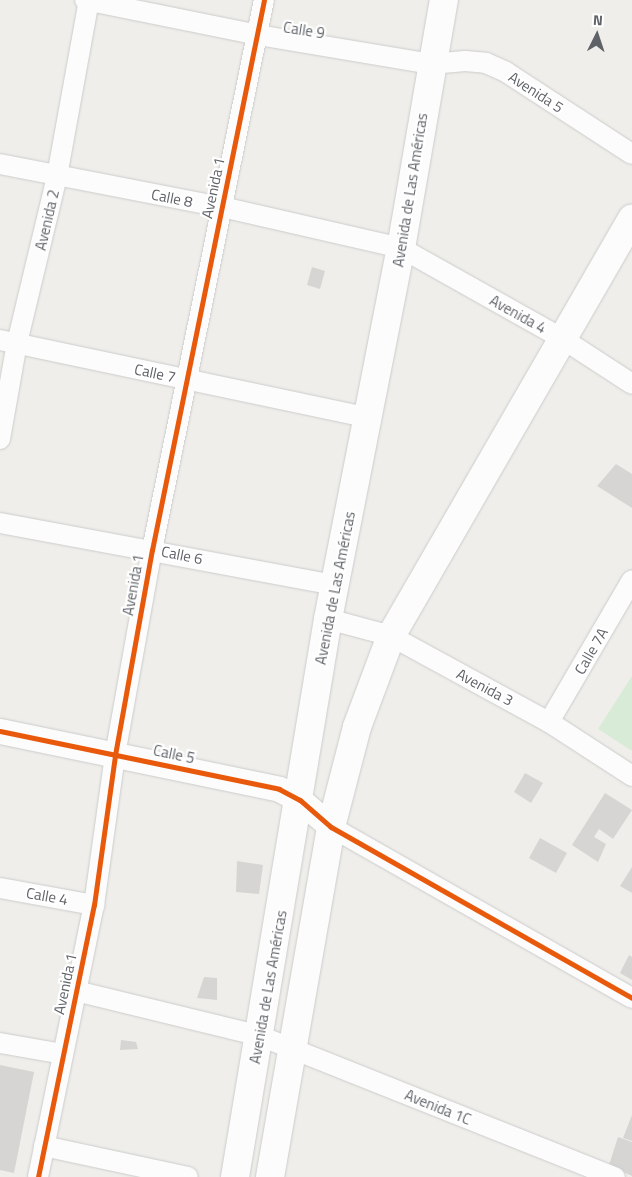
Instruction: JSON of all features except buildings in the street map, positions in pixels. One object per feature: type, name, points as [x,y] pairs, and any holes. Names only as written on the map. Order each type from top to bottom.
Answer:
[{"type":"main road","name":"Avenida de Las Américas","points":[[235,1177],[300,800],[328,618],[402,248],[430,64],[444,0]]},
{"type":"main road","points":[[270,1177],[331,827],[357,727],[391,636],[632,219]]},
{"type":"street","name":"Calle 9","points":[[88,0],[258,35],[430,64]]},
{"type":"street","name":"Avenida 2","points":[[0,439],[9,342],[57,176],[88,0]]},
{"type":"street","name":"Avenida 1","points":[[38,1177],[94,905],[115,755],[152,550],[189,380],[264,0]]},
{"type":"street","name":"Avenida 5","points":[[430,64],[465,60],[486,63],[506,72],[632,154]]},
{"type":"street","name":"Calle 8","points":[[0,164],[222,207],[402,248]]},
{"type":"street","name":"Avenida 4","points":[[402,248],[563,339],[632,384]]},
{"type":"street","name":"Calle 7","points":[[9,342],[369,418]]},
{"type":"street","name":"Calle 6","points":[[0,523],[335,585]]},
{"type":"street","name":"Calle 7A","points":[[549,722],[632,580]]},
{"type":"street","name":"Avenida 3","points":[[328,618],[391,636],[549,722],[632,776]]},
{"type":"street","name":"Calle 5","points":[[0,731],[278,789],[300,800],[331,827]]},
{"type":"street","points":[[331,827],[632,998]]},
{"type":"street","name":"Calle 4","points":[[0,888],[94,905]]},
{"type":"street","name":"Avenida 1C","points":[[76,991],[260,1036],[616,1177]]},
{"type":"street","points":[[0,1043],[63,1054]]},
{"type":"street","points":[[44,1146],[188,1177]]},
{"type":"green space","points":[[632,676],[632,751],[598,729]]},
{"type":"cycle path","points":[[38,1177],[94,905],[115,755],[152,550],[264,0]]},
{"type":"cycle path","points":[[0,731],[279,789],[300,800],[331,827],[632,998]]}]
